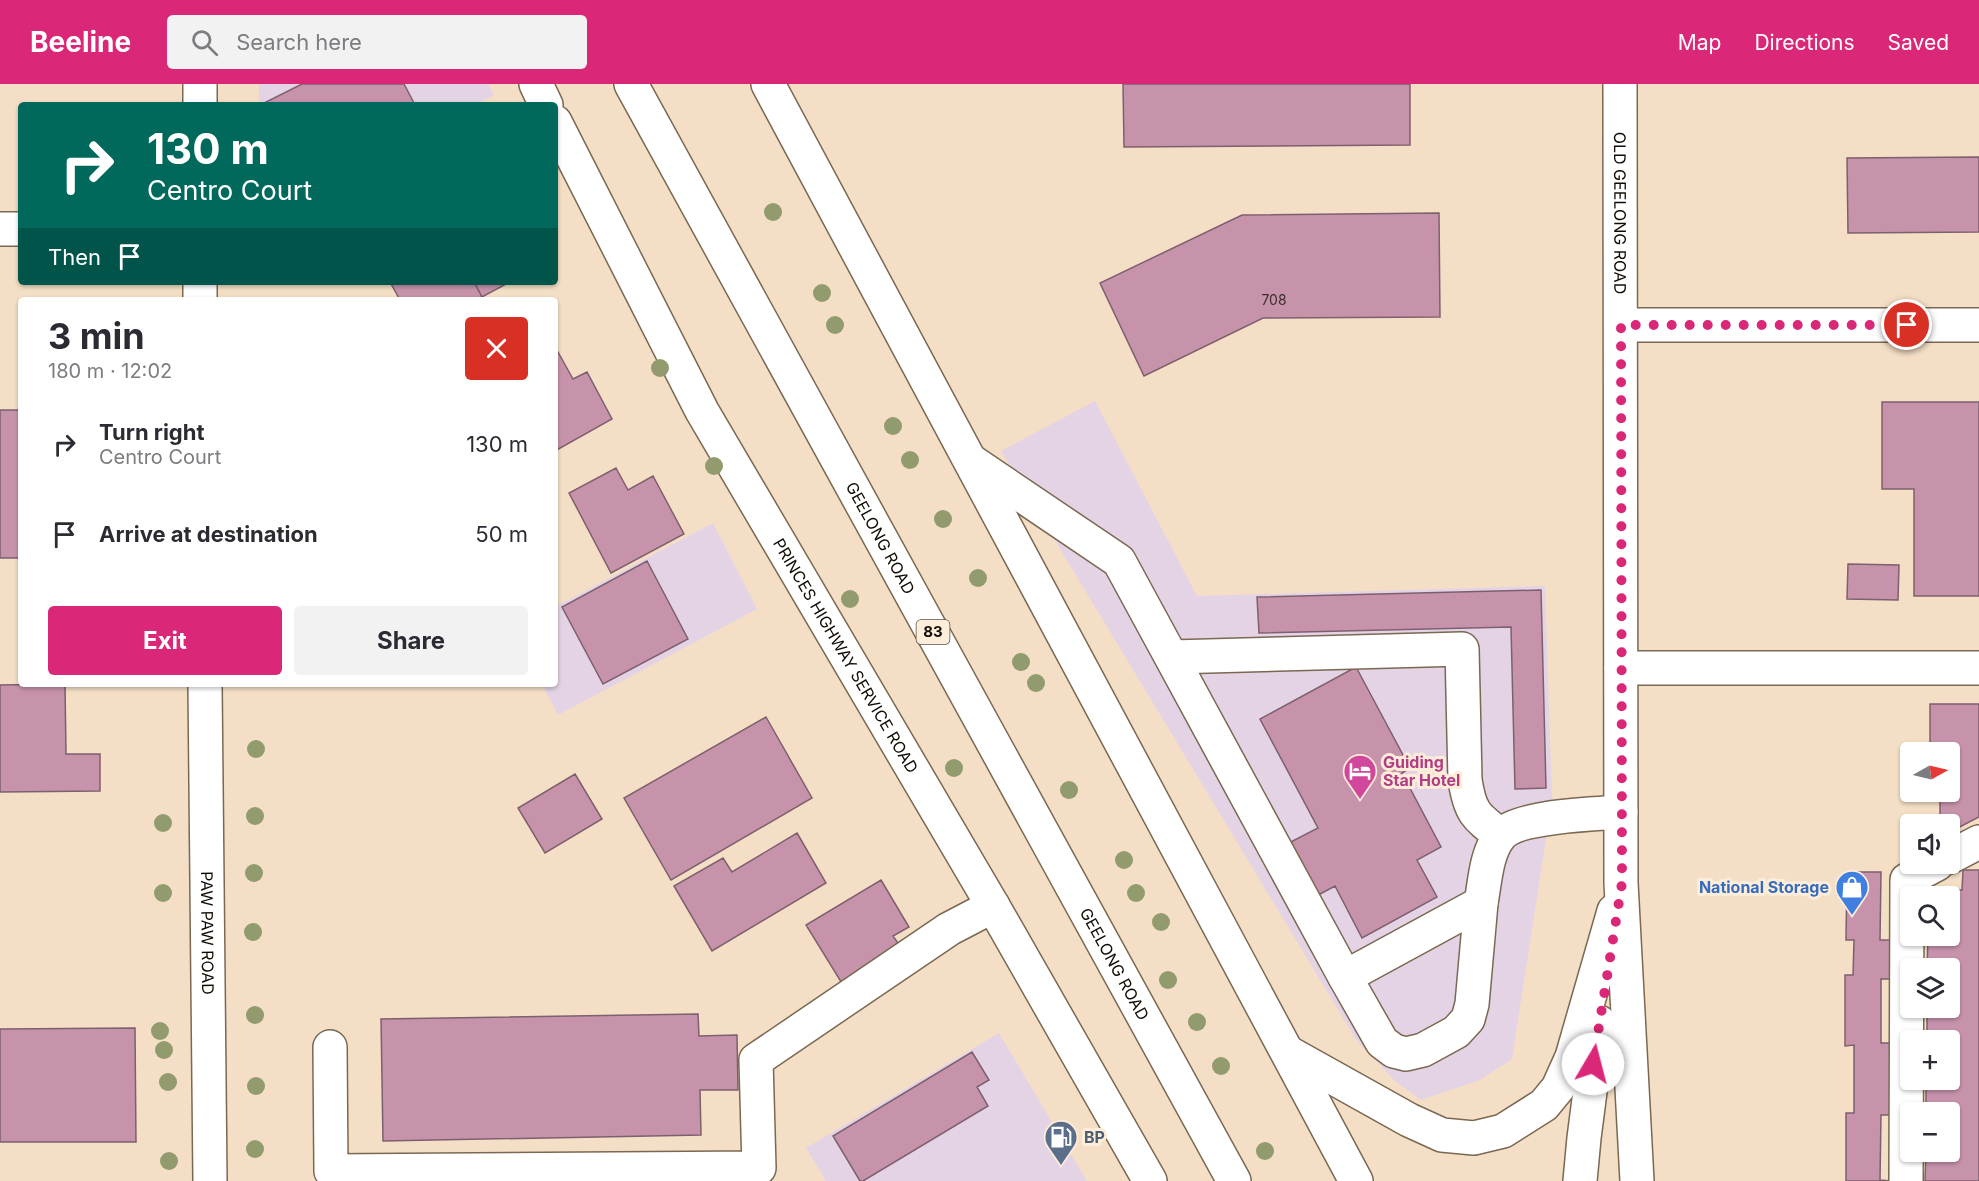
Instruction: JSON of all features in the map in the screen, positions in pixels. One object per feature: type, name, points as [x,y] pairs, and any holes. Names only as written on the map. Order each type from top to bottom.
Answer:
[{"type":"main road","points":[[200,84],[200,102]]},
{"type":"main road","points":[[536,84],[545,102]]},
{"type":"main road","name":"GEELONG ROAD","points":[[631,84],[1234,1181]]},
{"type":"main road","points":[[768,84],[1356,1181]]},
{"type":"main road","name":"OLD GEELONG ROAD","points":[[1620,84],[1622,883],[1636,1181]]},
{"type":"main road","name":"PRINCES HIGHWAY SERVICE ROAD","points":[[558,128],[702,411],[993,906],[1150,1181]]},
{"type":"main road","points":[[0,229],[18,229]]},
{"type":"main road","points":[[1621,325],[1979,325]]},
{"type":"main road","points":[[971,461],[1119,561],[1345,977],[1382,1042],[1394,1051],[1406,1054],[1422,1050],[1456,1032],[1468,1019],[1472,1004],[1481,903],[1491,854],[1500,835],[1511,827],[1527,821],[1621,812]]},
{"type":"main road","points":[[1172,657],[1462,649],[1465,780],[1468,801],[1477,818],[1500,835]]},
{"type":"main road","points":[[1621,668],[1979,668]]},
{"type":"main road","name":"PAW PAW ROAD","points":[[205,687],[210,1181]]},
{"type":"main road","points":[[1960,852],[1979,842]]},
{"type":"main road","points":[[1906,1181],[1907,880],[1918,874]]},
{"type":"main road","points":[[1289,1053],[1409,1120],[1442,1135],[1474,1138],[1503,1131],[1544,1105],[1555,1094],[1565,1074],[1584,1019],[1622,883]]},
{"type":"main road","name":"OLD GEELONG ROAD","points":[[1580,1181],[1596,1049],[1622,883]]},
{"type":"main road","points":[[1345,977],[1481,903]]},
{"type":"main road","points":[[330,1047],[331,1171],[759,1168],[756,1060],[949,929],[993,906]]},
{"type":"shaded area","points":[[259,84],[488,84],[494,95],[480,102],[259,102]]},
{"type":"shaded area","points":[[1095,401],[1197,596],[1545,586],[1552,800],[1512,1059],[1480,1080],[1421,1100],[1395,1081],[1357,1041],[1001,451]]},
{"type":"shaded area","points":[[713,523],[757,609],[558,715],[544,687],[558,687],[558,605]]},
{"type":"shaded area","points":[[999,1033],[1087,1181],[826,1181],[806,1148]]},
{"type":"building","points":[[302,84],[404,84],[413,102],[266,102]]},
{"type":"building","points":[[1123,84],[1410,84],[1410,145],[1124,147]]},
{"type":"building","points":[[1979,157],[1979,232],[1848,233],[1847,158]]},
{"type":"building","points":[[1439,213],[1440,317],[1263,318],[1144,376],[1100,283],[1242,215]]},
{"type":"building","points":[[392,285],[476,285],[482,297],[398,297]]},
{"type":"building","points":[[476,285],[504,285],[482,297]]},
{"type":"building","points":[[558,352],[573,379],[587,372],[612,419],[558,449]]},
{"type":"building","points":[[1882,402],[1979,402],[1979,596],[1914,596],[1914,489],[1882,489]]},
{"type":"building","points":[[0,410],[18,410],[18,558],[0,558]]},
{"type":"building","points":[[616,468],[628,490],[653,476],[684,534],[611,573],[569,493]]},
{"type":"building","points":[[647,561],[688,639],[603,684],[562,607]]},
{"type":"building","points":[[1848,564],[1899,565],[1898,600],[1847,599]]},
{"type":"building","points":[[1541,590],[1546,788],[1515,789],[1511,627],[1259,633],[1257,597]]},
{"type":"building","name":"Guiding Star Hotel","points":[[1356,667],[1410,768],[1402,773],[1441,847],[1417,860],[1437,897],[1362,938],[1335,886],[1307,901],[1279,848],[1318,828],[1260,719]]},
{"type":"building","points":[[0,685],[65,687],[66,754],[100,754],[100,791],[0,792]]},
{"type":"building","points":[[1930,704],[1979,704],[1979,817],[1960,827],[1960,814],[1940,814],[1940,802],[1960,802],[1960,742],[1930,742]]},
{"type":"building","points":[[766,717],[812,798],[671,880],[624,798]]},
{"type":"building","points":[[575,774],[602,819],[545,853],[518,808]]},
{"type":"building","points":[[797,833],[826,883],[712,951],[674,886],[723,858],[732,872]]},
{"type":"building","points":[[1963,870],[1979,870],[1979,1181],[1925,1181],[1926,1162],[1960,1162],[1960,1102],[1926,1102],[1926,1090],[1960,1090],[1960,1030],[1927,1030],[1927,1018],[1960,1018],[1960,958],[1927,958],[1928,946],[1960,946],[1960,890],[1962,890]]},
{"type":"building","points":[[1847,872],[1881,872],[1880,940],[1890,940],[1890,979],[1881,979],[1881,1043],[1891,1043],[1891,1115],[1881,1115],[1880,1180],[1891,1181],[1846,1181],[1846,1113],[1854,1113],[1854,1045],[1845,1046],[1845,975],[1853,975],[1854,940],[1846,940]]},
{"type":"building","points":[[881,880],[909,927],[893,936],[902,949],[843,985],[806,925]]},
{"type":"building","points":[[698,1014],[699,1036],[737,1035],[738,1090],[700,1090],[701,1135],[383,1141],[381,1019]]},
{"type":"building","points":[[135,1028],[136,1142],[0,1142],[0,1029]]},
{"type":"building","points":[[972,1052],[989,1080],[977,1087],[988,1106],[860,1181],[833,1136]]},
{"type":"place","name":"Guiding Star Hotel","points":[[1360,800]]},
{"type":"place","name":"National Storage","points":[[1852,916]]},
{"type":"place","name":"BP","points":[[1061,1166]]},
{"type":"route","points":[[1593,1064],[1622,883],[1621,325],[1907,325]]}]
